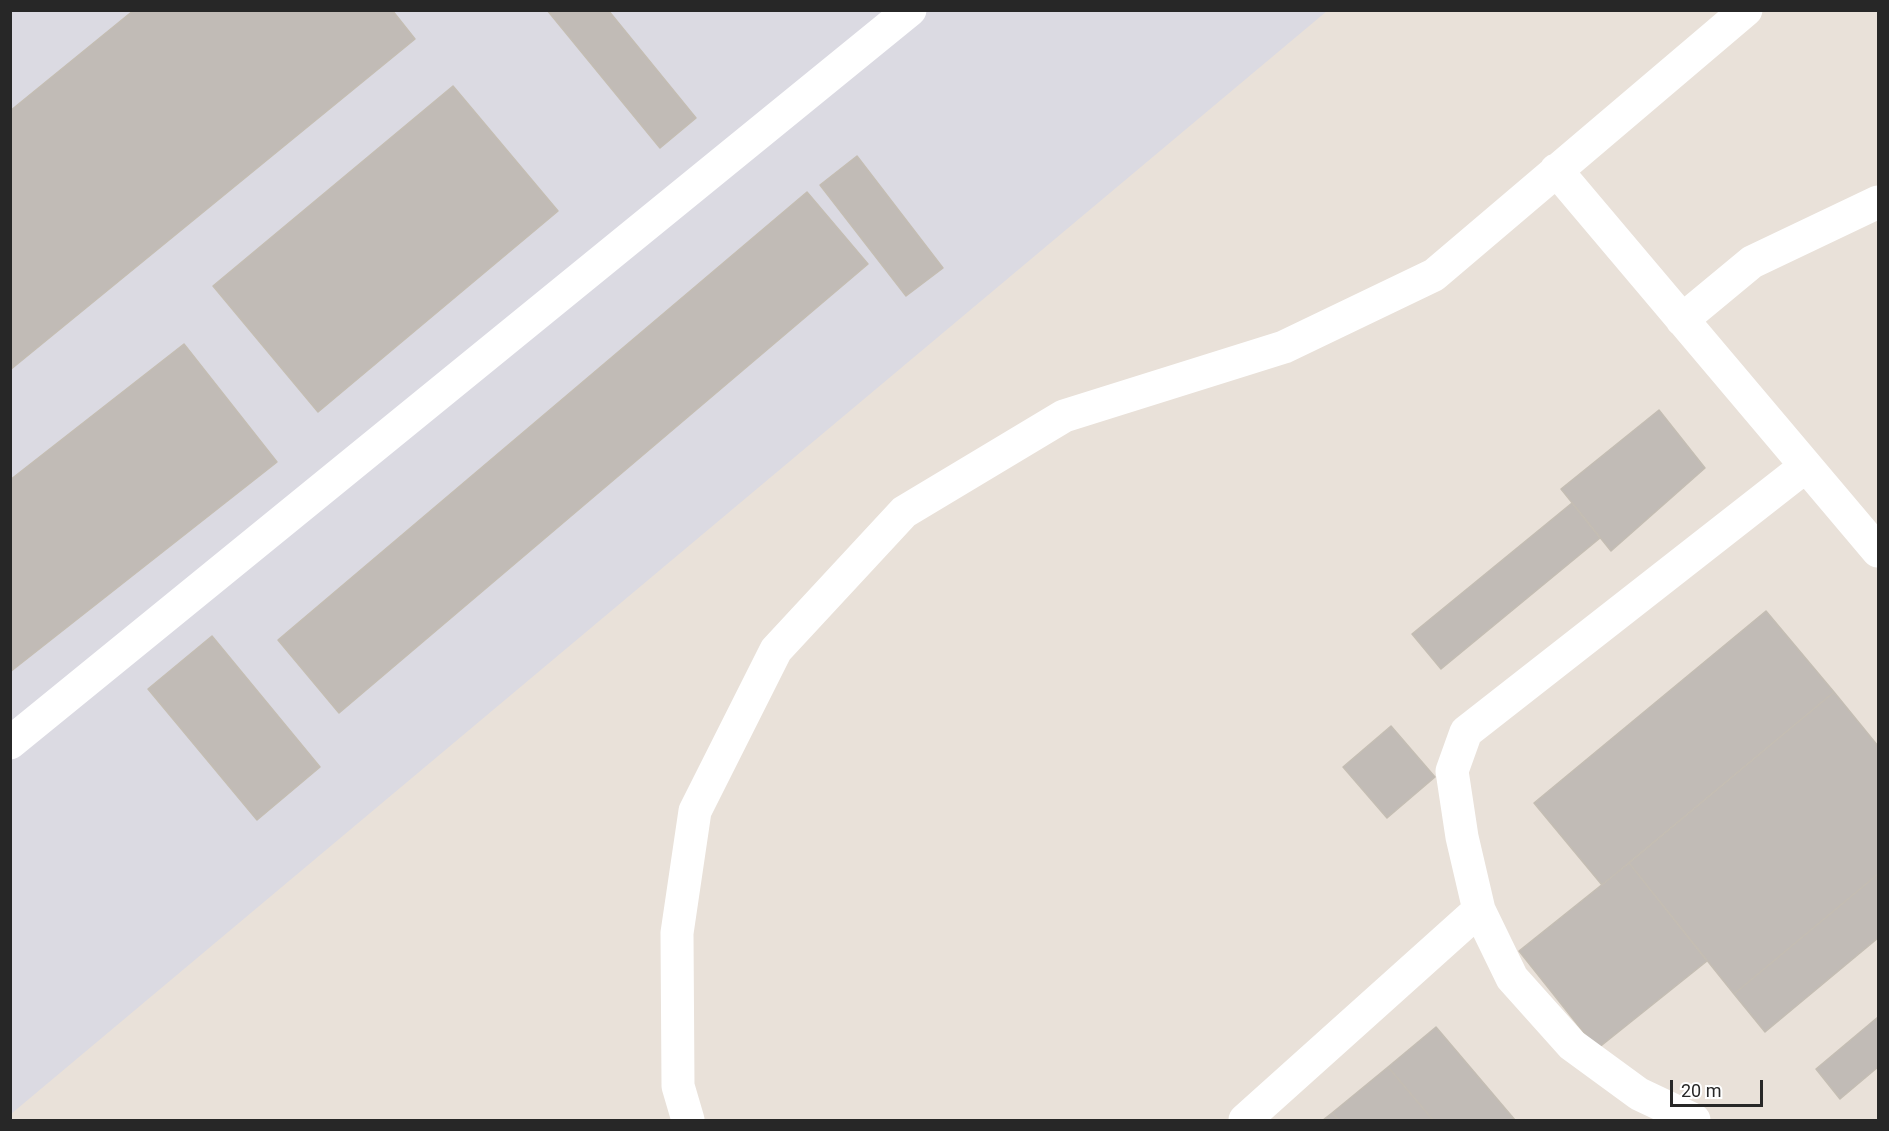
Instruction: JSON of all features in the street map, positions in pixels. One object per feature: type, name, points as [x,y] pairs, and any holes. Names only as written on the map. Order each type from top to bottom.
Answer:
[{"type":"lane","points":[[10,743],[910,10]]},
{"type":"lane","points":[[688,1120],[678,1086],[677,933],[695,811],[776,650],[904,512],[1064,416],[1284,347],[1434,275],[1746,10]]},
{"type":"lane","points":[[1556,171],[1878,551]]},
{"type":"lane","points":[[1682,320],[1752,262],[1878,202]]},
{"type":"lane","points":[[1694,1120],[1639,1094],[1572,1045],[1512,978],[1479,910],[1462,837],[1452,771],[1466,732],[1806,466]]},
{"type":"lane","points":[[1245,1120],[1479,910]]},
{"type":"shaded area","points":[[11,11],[1327,11],[11,1114]]},
{"type":"building","points":[[134,10],[392,10],[415,39],[10,370],[10,111]]},
{"type":"building","points":[[547,10],[608,10],[696,118],[660,148]]},
{"type":"building","points":[[453,86],[558,211],[318,412],[213,286]]},
{"type":"building","points":[[857,156],[943,268],[906,296],[820,185]]},
{"type":"building","points":[[807,192],[868,264],[339,713],[278,640]]},
{"type":"building","points":[[184,344],[277,462],[10,672],[10,480]]},
{"type":"building","points":[[1659,410],[1705,468],[1611,551],[1561,489]]},
{"type":"building","points":[[1572,503],[1600,538],[1441,669],[1412,634]]},
{"type":"building","points":[[1766,611],[1834,692],[1602,885],[1534,803]]},
{"type":"building","points":[[212,636],[320,767],[257,820],[148,689]]},
{"type":"building","points":[[1834,692],[1878,746],[1878,874],[1734,994],[1629,863]]},
{"type":"building","points":[[1391,726],[1435,777],[1387,818],[1343,767]]},
{"type":"building","points":[[1629,863],[1707,961],[1597,1049],[1519,951]]},
{"type":"building","points":[[1878,874],[1878,938],[1765,1032],[1734,994]]},
{"type":"building","points":[[1878,1017],[1878,1067],[1840,1099],[1816,1069]]},
{"type":"building","points":[[1436,1027],[1515,1120],[1433,1120],[1388,1067]]},
{"type":"building","points":[[1388,1067],[1433,1120],[1339,1120],[1332,1113]]},
{"type":"building","points":[[1332,1113],[1339,1120],[1323,1120]]}]
